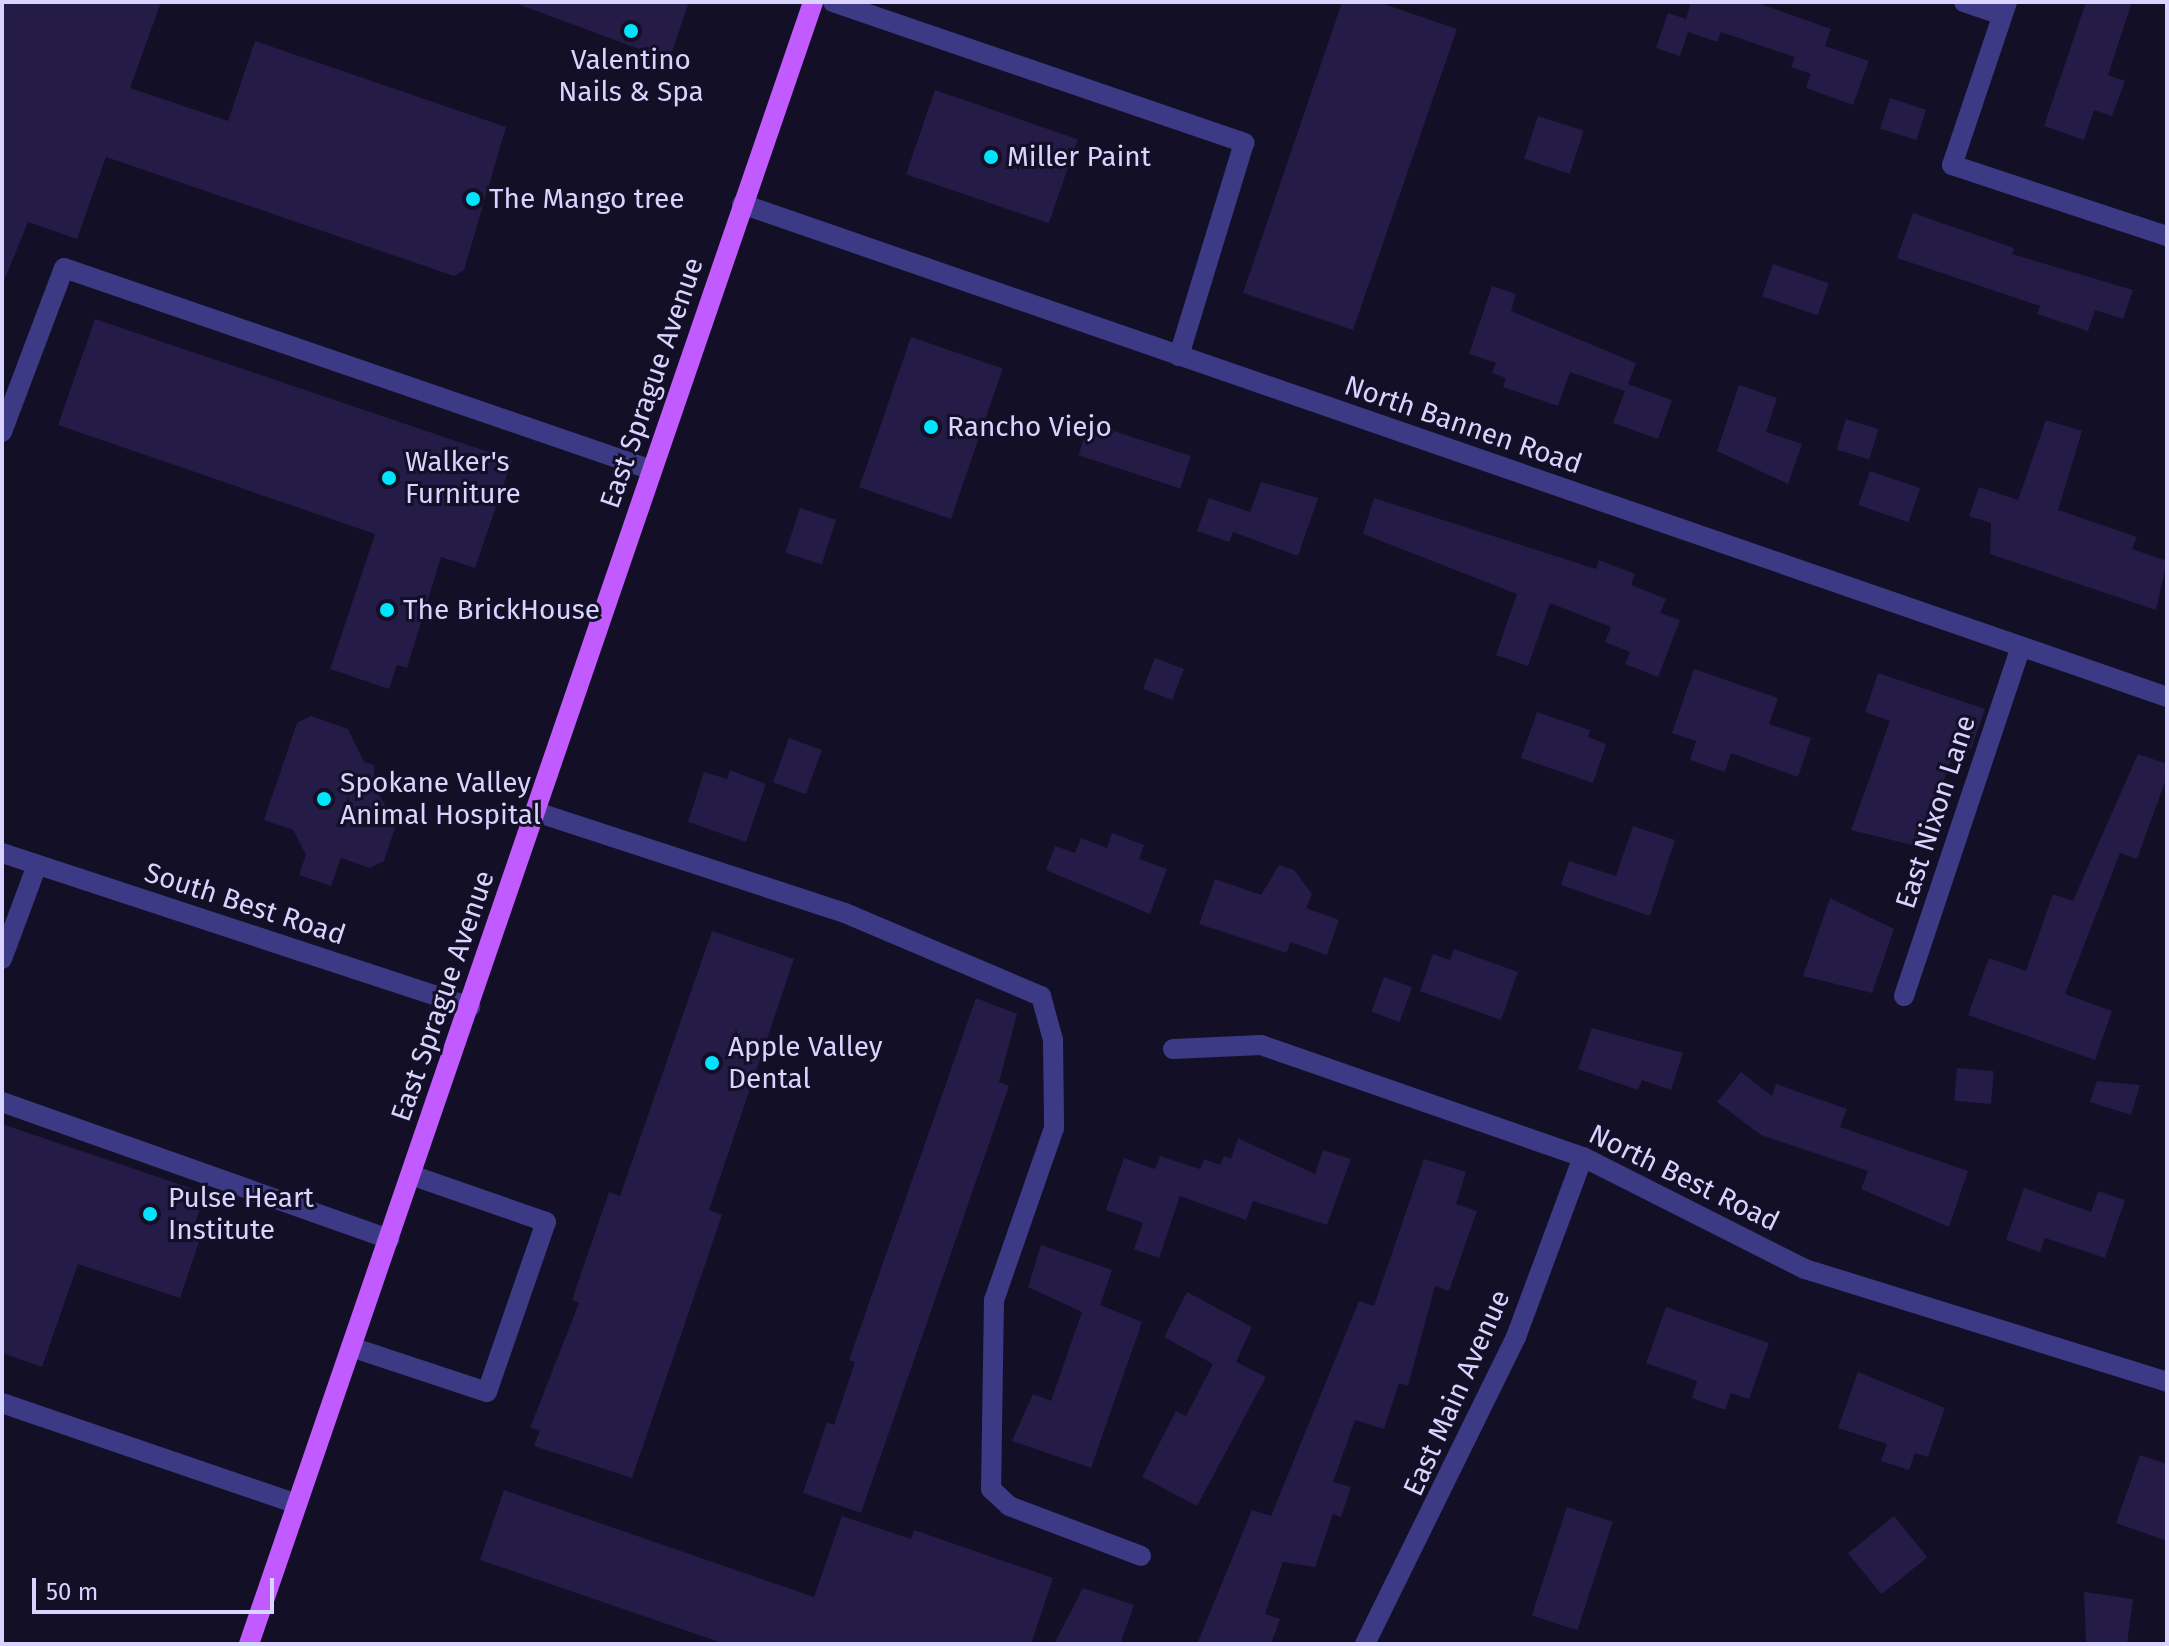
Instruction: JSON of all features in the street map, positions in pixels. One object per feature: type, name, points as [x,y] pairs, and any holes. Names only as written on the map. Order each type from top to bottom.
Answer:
[{"type":"main road","name":"East Sprague Avenue","points":[[249,1644],[813,2]]},
{"type":"street","points":[[833,2],[1244,143],[1179,356]]},
{"type":"street","points":[[1964,2],[2005,9],[1952,165],[2167,236]]},
{"type":"street","name":"North Bannen Road","points":[[742,204],[2167,697]]},
{"type":"street","points":[[2,432],[64,268],[652,470]]},
{"type":"street","name":"East Nixon Lane","points":[[1904,996],[2021,647]]},
{"type":"street","points":[[536,812],[845,913],[1041,996],[1053,1040],[1054,1128],[994,1300],[991,1489],[1009,1506],[1141,1556]]},
{"type":"street","name":"South Best Road","points":[[2,853],[470,1007]]},
{"type":"street","points":[[2,958],[37,865]]},
{"type":"street","name":"North Best Road","points":[[1173,1049],[1261,1045],[1583,1157],[1805,1269],[2167,1382]]},
{"type":"street","points":[[2,1102],[389,1239]]},
{"type":"street","name":"East Main Avenue","points":[[1365,1644],[1516,1337],[1583,1157]]},
{"type":"street","points":[[351,1347],[487,1392],[492,1378],[546,1222],[411,1175]]},
{"type":"street","points":[[2,1403],[297,1504]]},
{"type":"building","points":[[2,2],[161,2],[130,88],[228,121],[255,41],[506,127],[464,270],[454,276],[106,157],[77,239],[28,222],[2,286]]},
{"type":"building","name":"Valentino Nails & Spa","points":[[512,2],[689,2],[669,60]]},
{"type":"building","points":[[1342,2],[1378,2],[1457,29],[1353,330],[1243,293]]},
{"type":"building","points":[[1691,2],[1755,2],[1831,29],[1825,46],[1869,61],[1853,105],[1806,88],[1811,74],[1791,67],[1795,57],[1721,32],[1717,42],[1688,32],[1680,56],[1656,48],[1668,13],[1686,19]]},
{"type":"building","points":[[2086,2],[2132,2],[2108,75],[2125,81],[2112,116],[2094,110],[2084,140],[2044,126]]},
{"type":"building","name":"Miller Paint","points":[[935,90],[1078,139],[1049,223],[906,174]]},
{"type":"building","points":[[1890,98],[1926,110],[1916,140],[1880,128]]},
{"type":"building","points":[[1538,116],[1584,131],[1570,174],[1524,159]]},
{"type":"building","points":[[1913,213],[2014,248],[2012,254],[2133,290],[2123,319],[2095,310],[2088,331],[2037,314],[2040,306],[1897,258]]},
{"type":"building","points":[[1773,264],[1829,283],[1818,315],[1762,296]]},
{"type":"building","points":[[1492,286],[1516,294],[1511,311],[1636,363],[1628,384],[1672,400],[1658,439],[1613,423],[1625,391],[1570,372],[1558,406],[1503,387],[1506,378],[1492,373],[1496,363],[1469,354]]},
{"type":"building","points":[[95,319],[512,460],[475,568],[441,557],[407,668],[397,665],[389,689],[330,669],[375,534],[58,425]]},
{"type":"building","name":"Rancho Viejo","points":[[911,337],[1003,369],[951,519],[859,487]]},
{"type":"building","points":[[1739,385],[1777,398],[1766,432],[1802,444],[1788,484],[1717,451]]},
{"type":"building","points":[[1846,419],[1879,429],[1869,460],[1837,450]]},
{"type":"building","points":[[2046,420],[2082,431],[2058,510],[2137,537],[2132,549],[2167,561],[2156,610],[1990,554],[1991,523],[1969,516],[1979,487],[2018,500]]},
{"type":"building","points":[[1089,423],[1191,456],[1180,488],[1078,455]]},
{"type":"building","points":[[1870,471],[1920,488],[1908,522],[1858,505]]},
{"type":"building","points":[[1261,482],[1318,498],[1298,556],[1233,532],[1229,542],[1197,531],[1209,498],[1250,512]]},
{"type":"building","points":[[1374,498],[1596,569],[1599,560],[1635,574],[1631,585],[1666,599],[1660,613],[1680,620],[1658,677],[1625,664],[1630,652],[1605,642],[1611,627],[1550,603],[1528,666],[1496,655],[1517,594],[1363,534]]},
{"type":"building","points":[[800,508],[836,520],[822,564],[785,553]]},
{"type":"building","points":[[1155,658],[1184,669],[1172,700],[1143,689]]},
{"type":"building","points":[[1694,669],[1778,698],[1769,724],[1811,738],[1798,777],[1731,753],[1725,772],[1690,760],[1696,741],[1672,733]]},
{"type":"building","points":[[1878,673],[1985,709],[1971,749],[1957,744],[1920,847],[1851,830],[1890,721],[1865,712]]},
{"type":"building","points":[[1537,712],[1590,730],[1588,737],[1606,744],[1593,783],[1521,758]]},
{"type":"building","name":"Spokane Valley Animal Hospital","points":[[311,716],[348,729],[364,762],[374,765],[375,787],[396,825],[384,861],[370,868],[341,858],[331,886],[299,875],[306,855],[293,830],[264,820],[297,723]]},
{"type":"building","points":[[789,738],[822,750],[806,794],[773,782]]},
{"type":"building","points":[[2138,754],[2167,764],[2167,776],[2137,859],[2120,853],[2065,994],[2112,1011],[2095,1060],[1968,1015],[1989,958],[2026,971],[2053,894],[2073,901]]},
{"type":"building","points":[[730,770],[766,784],[746,842],[688,822],[704,772],[727,779]]},
{"type":"building","points":[[1633,826],[1675,840],[1650,916],[1561,885],[1569,861],[1616,876]]},
{"type":"building","points":[[1112,833],[1144,845],[1139,859],[1167,869],[1150,914],[1046,870],[1055,846],[1075,853],[1081,838],[1107,848]]},
{"type":"building","points":[[1279,865],[1294,870],[1312,894],[1306,908],[1339,920],[1327,955],[1290,942],[1287,953],[1199,924],[1215,879],[1261,895]]},
{"type":"building","points":[[1830,898],[1894,929],[1872,993],[1803,976]]},
{"type":"building","points":[[712,931],[794,959],[709,1210],[722,1215],[632,1478],[534,1446],[540,1430],[530,1428],[579,1303],[572,1300],[609,1192],[620,1196]]},
{"type":"building","points":[[1454,949],[1518,972],[1501,1020],[1420,991],[1433,954],[1450,960]]},
{"type":"building","points":[[1384,977],[1412,987],[1400,1022],[1371,1012]]},
{"type":"building","points":[[976,998],[1017,1014],[999,1082],[1009,1086],[861,1513],[803,1493],[827,1422],[834,1425],[855,1362],[849,1360]]},
{"type":"building","points":[[1592,1028],[1683,1053],[1671,1090],[1642,1080],[1638,1090],[1578,1069]]},
{"type":"building","points":[[1957,1068],[1994,1071],[1991,1104],[1954,1101]]},
{"type":"building","points":[[1741,1072],[1772,1096],[1776,1084],[1847,1109],[1840,1127],[1968,1171],[1949,1227],[1861,1189],[1868,1171],[1761,1135],[1717,1102]]},
{"type":"building","points":[[2097,1081],[2140,1085],[2131,1115],[2090,1102]]},
{"type":"building","points":[[2,1124],[205,1193],[191,1235],[200,1239],[180,1298],[78,1264],[42,1367],[2,1353]]},
{"type":"building","points":[[1238,1138],[1315,1174],[1323,1150],[1351,1159],[1327,1225],[1253,1201],[1246,1220],[1180,1196],[1159,1258],[1134,1249],[1143,1223],[1106,1210],[1124,1158],[1155,1169],[1160,1156],[1200,1169],[1204,1159],[1220,1165],[1224,1156],[1231,1159]]},
{"type":"building","points":[[1424,1159],[1466,1172],[1456,1204],[1477,1211],[1449,1291],[1435,1286],[1408,1386],[1399,1383],[1384,1429],[1355,1420],[1333,1482],[1351,1487],[1341,1517],[1333,1514],[1315,1567],[1283,1562],[1265,1614],[1280,1619],[1271,1644],[1197,1644],[1252,1510],[1271,1516],[1359,1301],[1374,1306]]},
{"type":"building","points":[[2024,1188],[2091,1212],[2098,1191],[2125,1200],[2105,1258],[2045,1238],[2040,1252],[2006,1240]]},
{"type":"building","points":[[1041,1245],[1112,1270],[1100,1305],[1142,1322],[1091,1468],[1012,1441],[1033,1394],[1051,1401],[1082,1312],[1028,1287]]},
{"type":"building","points":[[1187,1292],[1252,1327],[1236,1362],[1266,1377],[1197,1506],[1142,1477],[1176,1411],[1186,1416],[1213,1364],[1164,1337]]},
{"type":"building","points":[[1666,1307],[1769,1343],[1749,1399],[1731,1393],[1725,1410],[1692,1398],[1697,1381],[1646,1363]]},
{"type":"building","points":[[1858,1372],[1945,1408],[1928,1457],[1915,1453],[1909,1470],[1881,1461],[1887,1444],[1838,1428]]},
{"type":"building","points":[[2140,1455],[2167,1464],[2167,1541],[2116,1523]]},
{"type":"building","points":[[504,1490],[814,1597],[842,1516],[911,1539],[914,1530],[1053,1578],[1031,1644],[725,1644],[480,1560]]},
{"type":"building","points":[[1567,1507],[1613,1522],[1577,1630],[1532,1615]]},
{"type":"building","points":[[1894,1516],[1927,1557],[1882,1594],[1848,1553]]},
{"type":"building","points":[[1083,1588],[1134,1605],[1120,1644],[1054,1644]]},
{"type":"building","points":[[2084,1592],[2133,1599],[2127,1644],[2086,1644]]},
{"type":"place","name":"Valentino Nails & Spa","points":[[631,31]]},
{"type":"place","name":"Miller Paint","points":[[991,157]]},
{"type":"place","name":"The Mango tree","points":[[473,199]]},
{"type":"place","name":"Rancho Viejo","points":[[931,427]]},
{"type":"place","name":"Walker's Furniture","points":[[389,478]]},
{"type":"place","name":"The BrickHouse","points":[[387,610]]},
{"type":"place","name":"Spokane Valley Animal Hospital","points":[[324,799]]},
{"type":"place","name":"Apple Valley Dental","points":[[712,1063]]},
{"type":"place","name":"Pulse Heart Institute","points":[[150,1214]]}]
